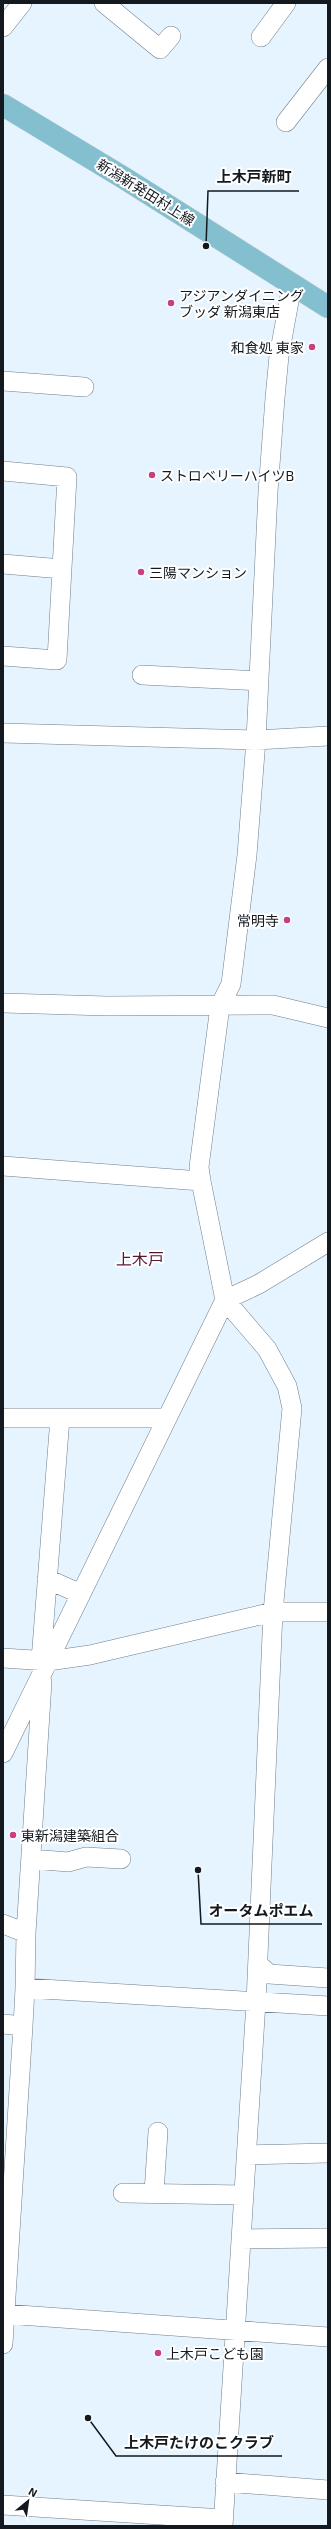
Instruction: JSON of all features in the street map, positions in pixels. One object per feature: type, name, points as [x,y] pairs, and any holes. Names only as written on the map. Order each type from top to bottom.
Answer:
[{"type":"main road","name":"新潟新発田村上線","points":[[3,105],[124,178],[328,308]]},
{"type":"street","points":[[3,27],[22,3]]},
{"type":"street","points":[[104,3],[160,49],[171,36]]},
{"type":"street","points":[[261,37],[286,3]]},
{"type":"street","points":[[286,122],[328,68]]},
{"type":"street","points":[[3,2505],[223,2522],[256,2002],[273,1612],[292,1408],[287,1386],[267,1349],[225,1300],[199,1167],[220,1006],[231,984],[239,930],[256,740],[268,492],[278,356],[292,285]]},
{"type":"street","points":[[3,381],[84,387]]},
{"type":"street","points":[[3,471],[67,477],[56,660],[3,656]]},
{"type":"street","points":[[3,564],[62,568]]},
{"type":"street","points":[[142,675],[259,681]]},
{"type":"street","points":[[3,733],[256,740],[328,736]]},
{"type":"street","points":[[3,1003],[107,1006],[273,1005],[328,1018]]},
{"type":"street","points":[[3,1166],[201,1181]]},
{"type":"street","points":[[3,1752],[44,1665],[81,1594],[225,1300],[259,1284],[328,1242]]},
{"type":"street","points":[[3,1418],[166,1418]]},
{"type":"street","points":[[3,2344],[5,2276],[23,2026],[26,1932],[44,1665],[47,1578],[60,1418]]},
{"type":"street","points":[[47,1578],[81,1594]]},
{"type":"street","points":[[3,1658],[44,1665],[273,1612],[328,1612]]},
{"type":"street","points":[[32,1859],[68,1862],[86,1857],[121,1859]]},
{"type":"street","points":[[3,1924],[26,1932]]},
{"type":"street","points":[[258,1964],[269,1974],[328,1978]]},
{"type":"street","points":[[25,1988],[328,2006]]},
{"type":"street","points":[[3,2024],[23,2026]]},
{"type":"street","points":[[154,2193],[158,2132]]},
{"type":"street","points":[[247,2155],[328,2153]]},
{"type":"street","points":[[124,2192],[244,2195]]},
{"type":"street","points":[[241,2239],[328,2238]]},
{"type":"street","points":[[5,2314],[234,2332],[328,2337]]},
{"type":"street","points":[[225,2482],[328,2490]]},
{"type":"place","name":"上木戸新町","points":[[206,246]]},
{"type":"place","name":"アジアンダイニング ブッダ 新潟東店","points":[[171,303]]},
{"type":"place","name":"和食処 東家","points":[[312,347]]},
{"type":"place","name":"ストロベリーハイツB","points":[[152,475]]},
{"type":"place","name":"三陽マンション","points":[[141,572]]},
{"type":"place","name":"常明寺","points":[[287,920]]},
{"type":"place","name":"東新潟建築組合","points":[[13,1835]]},
{"type":"place","name":"オータムポエム","points":[[198,1870]]},
{"type":"place","name":"上木戸こども園","points":[[158,2353]]},
{"type":"place","name":"上木戸たけのこクラブ","points":[[88,2418]]},
{"type":"district","name":"上木戸","points":[[140,1258]]}]
